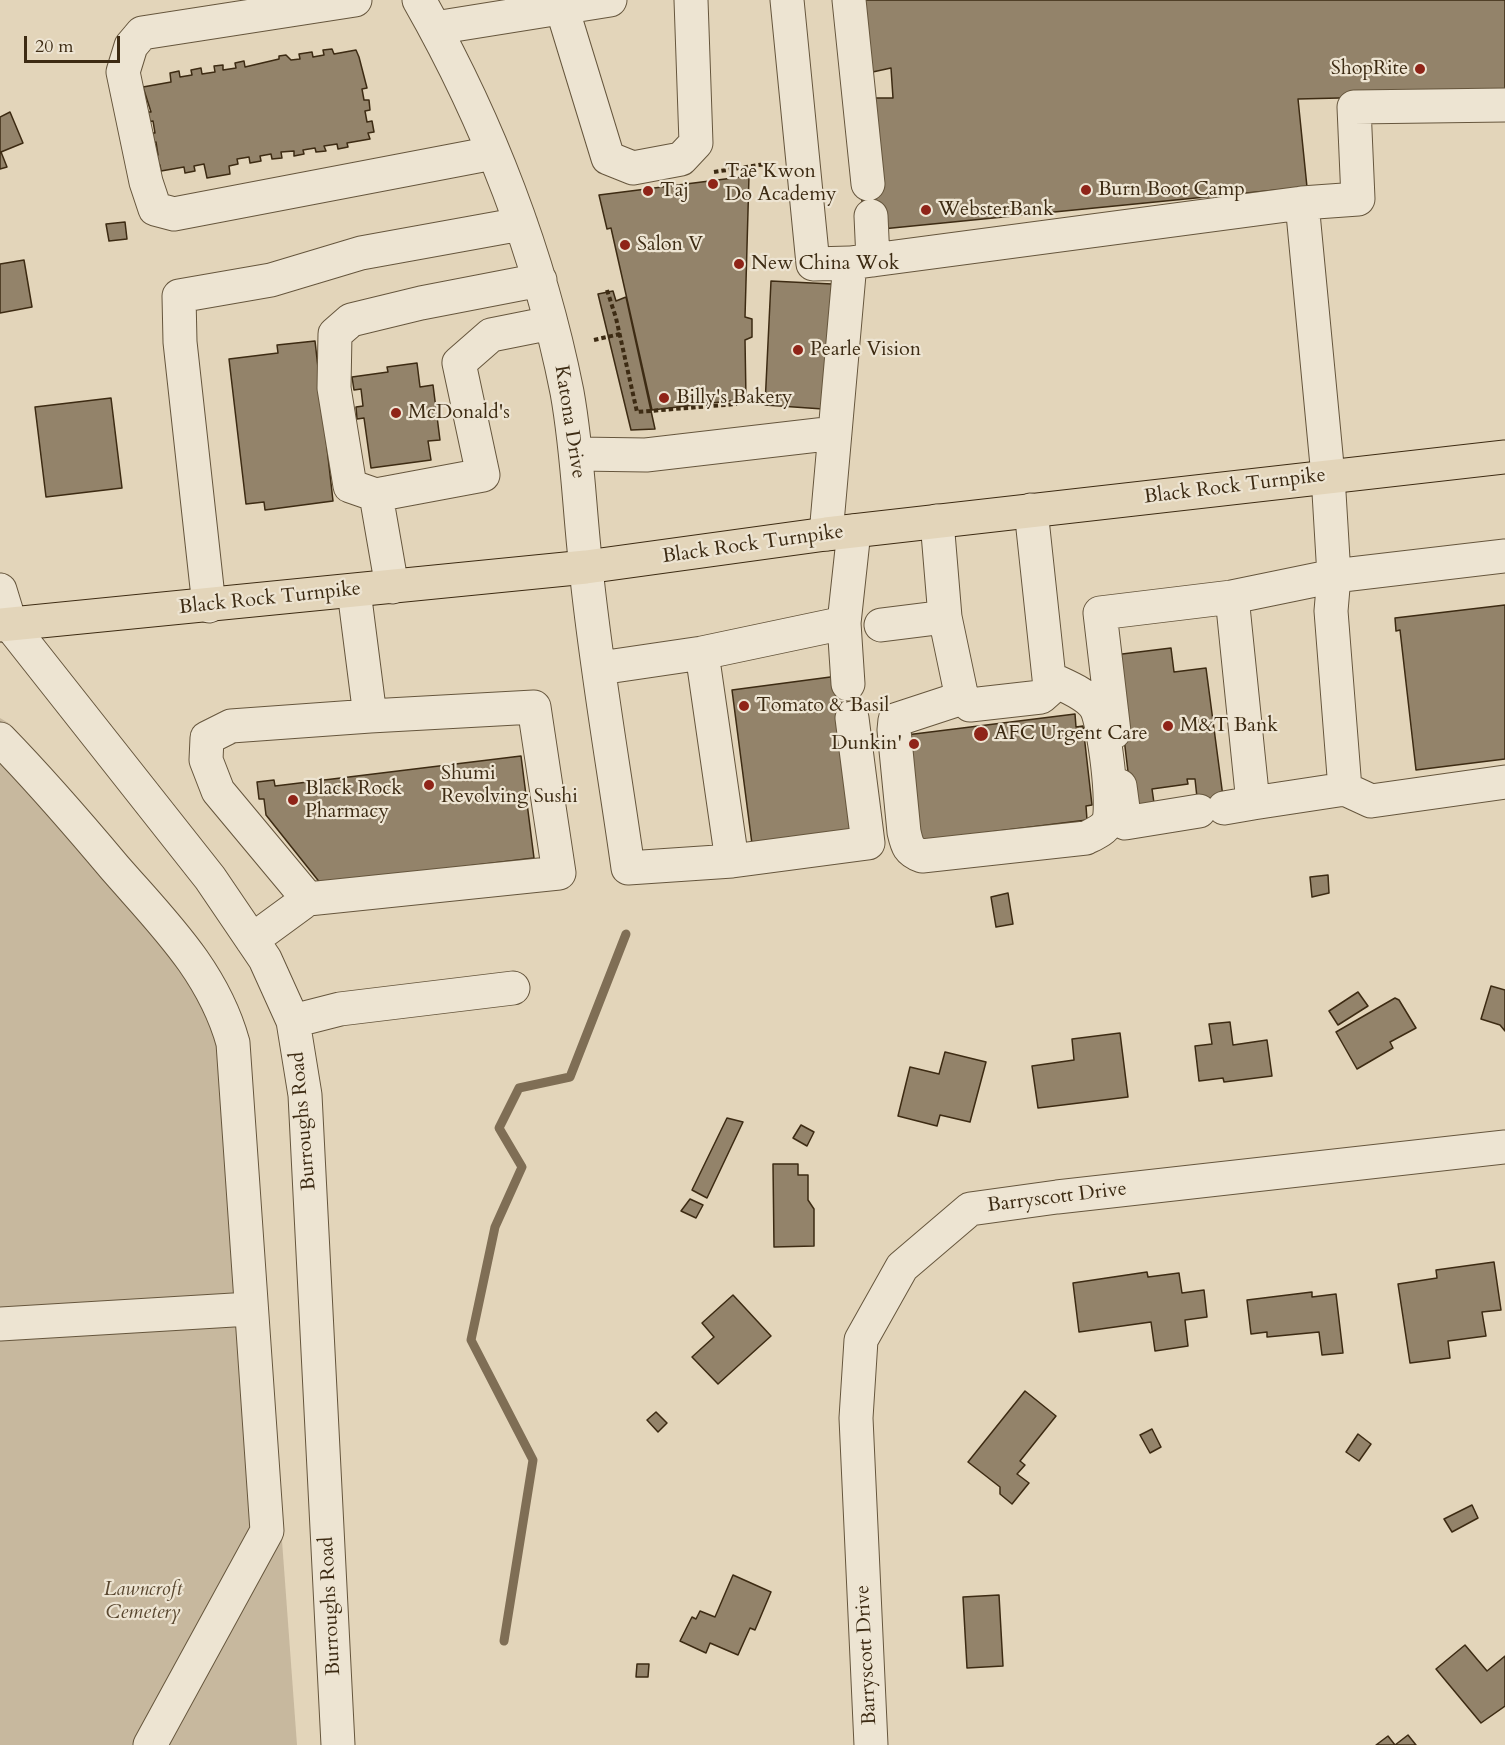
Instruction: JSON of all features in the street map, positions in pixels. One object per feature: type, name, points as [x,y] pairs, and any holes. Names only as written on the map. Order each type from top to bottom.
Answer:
[{"type":"main road","name":"Black Rock Turnpike","points":[[5,626],[586,567],[937,521],[1505,456]]},
{"type":"street","points":[[355,0],[142,33],[131,46],[123,72],[146,182],[155,209],[174,214],[493,153]]},
{"type":"street","name":"Katona Drive","points":[[419,0],[435,28],[493,153],[521,224],[540,280],[551,323],[578,454],[586,567],[628,868],[732,861]]},
{"type":"street","points":[[435,28],[610,0]]},
{"type":"street","points":[[562,8],[608,158],[633,168],[681,159],[696,143],[690,0]]},
{"type":"street","points":[[787,0],[813,264],[862,261],[1302,203],[1358,199],[1354,107],[1505,105]]},
{"type":"street","points":[[849,0],[868,184]]},
{"type":"street","points":[[1302,203],[1328,476],[1334,576],[1331,611],[1345,789]]},
{"type":"street","points":[[848,684],[835,434],[871,216]]},
{"type":"street","points":[[209,606],[180,342],[179,296],[271,280],[361,252],[521,224]]},
{"type":"street","points":[[540,280],[421,303],[351,320],[335,334],[334,388],[350,486],[376,495],[483,476],[459,363],[491,335],[551,323]]},
{"type":"street","points":[[578,454],[618,452],[646,455],[835,434]]},
{"type":"street","points":[[376,495],[392,587]]},
{"type":"street","points":[[937,521],[945,617],[962,699],[970,705],[1041,697],[1050,689],[1050,678],[1031,510]]},
{"type":"street","points":[[1505,556],[1334,576],[1232,597],[1100,612],[1125,823],[1345,789],[1371,801],[1505,782]]},
{"type":"street","name":"Burroughs Road","points":[[0,590],[5,626],[210,878],[265,959],[293,1021],[305,1095],[338,1745]]},
{"type":"street","points":[[354,591],[370,717]]},
{"type":"street","points":[[1225,807],[1232,597]]},
{"type":"street","points":[[881,625],[945,617]]},
{"type":"street","points":[[600,668],[702,653],[844,623]]},
{"type":"street","points":[[702,653],[732,861],[868,843],[852,718]]},
{"type":"street","points":[[962,699],[896,720],[894,730],[903,832],[911,852],[922,856],[1086,838],[1108,824],[1111,812],[1107,753],[1096,708],[1086,698],[1050,678]]},
{"type":"street","points":[[252,940],[308,899],[559,873],[534,707],[231,726],[207,738],[206,760],[218,792],[308,899]]},
{"type":"street","points":[[0,739],[37,776],[190,955],[224,1012],[234,1055],[267,1531],[150,1745]]},
{"type":"street","points":[[293,1021],[340,1009],[513,988]]},
{"type":"street","name":"Barryscott Drive","points":[[871,1745],[856,1418],[860,1351],[861,1340],[902,1267],[970,1209],[1057,1197],[1505,1147]]},
{"type":"street","points":[[0,1324],[250,1309]]},
{"type":"path","points":[[729,171],[752,166]]},
{"type":"path","points":[[607,290],[620,334],[637,412],[737,404]]},
{"type":"path","points":[[594,340],[620,334]]},
{"type":"green space","name":"Lawncroft Cemetery","points":[[0,718],[10,724],[210,963],[244,1023],[297,1745],[0,1745]]},
{"type":"building","points":[[860,0],[1505,0],[1505,94],[1298,99],[1307,187],[882,229],[863,217],[861,185],[869,98],[893,98],[891,68],[868,73]]},
{"type":"building","points":[[332,49],[334,54],[356,50],[359,57],[367,88],[362,89],[364,100],[369,100],[370,110],[365,111],[367,122],[372,121],[374,132],[368,133],[370,139],[347,143],[348,147],[338,149],[337,144],[324,146],[326,151],[316,152],[315,148],[303,150],[304,154],[294,156],[294,151],[281,152],[282,158],[272,159],[271,154],[260,156],[261,161],[250,163],[249,157],[237,159],[238,164],[229,166],[230,174],[207,178],[204,164],[194,166],[195,171],[185,173],[184,167],[161,171],[160,165],[155,165],[153,155],[158,155],[156,142],[152,143],[150,133],[155,133],[153,121],[148,122],[147,112],[151,112],[143,87],[171,82],[170,73],[179,71],[180,77],[192,75],[191,70],[201,68],[202,74],[215,72],[214,66],[223,65],[223,70],[236,68],[235,63],[244,61],[245,67],[279,59],[279,56],[286,55],[291,60],[300,59],[299,54],[312,52],[313,57],[324,55],[323,50]]},
{"type":"building","points":[[10,112],[23,143],[1,152],[7,167],[0,169],[0,117]]},
{"type":"building","points":[[749,176],[745,317],[752,319],[752,337],[745,340],[746,399],[652,410],[611,228],[607,229],[599,195]]},
{"type":"building","points":[[125,222],[127,239],[109,241],[106,224]]},
{"type":"building","points":[[24,260],[32,307],[0,313],[0,264]]},
{"type":"building","name":"Pearle Vision","points":[[771,281],[832,284],[823,409],[765,405]]},
{"type":"building","points":[[613,291],[616,301],[626,297],[655,429],[631,430],[598,294]]},
{"type":"building","points":[[315,341],[333,501],[265,510],[264,502],[246,504],[229,359],[278,353],[277,345]]},
{"type":"building","name":"McDonald's","points":[[417,363],[420,387],[433,385],[440,440],[428,441],[431,460],[371,468],[364,418],[357,419],[356,407],[363,406],[361,389],[354,390],[352,377],[388,372],[387,367]]},
{"type":"building","points":[[111,398],[122,488],[46,497],[35,407]]},
{"type":"building","points":[[1505,605],[1505,759],[1416,770],[1400,630],[1396,631],[1395,618]]},
{"type":"building","name":"M&T Bank","points":[[1171,648],[1174,672],[1206,668],[1225,812],[1199,816],[1195,779],[1187,779],[1188,784],[1152,789],[1154,803],[1132,805],[1114,655]]},
{"type":"building","points":[[838,676],[857,683],[862,718],[858,831],[752,844],[732,690]]},
{"type":"building","points":[[1075,714],[1076,727],[1083,726],[1092,805],[1086,806],[1087,820],[911,842],[898,736]]},
{"type":"building","points":[[521,756],[534,858],[321,884],[266,815],[264,799],[259,799],[257,782],[274,780],[275,786]]},
{"type":"building","points":[[1328,875],[1329,893],[1312,897],[1310,877]]},
{"type":"building","points":[[1008,893],[1013,924],[996,927],[991,897]]},
{"type":"building","points":[[1491,986],[1505,990],[1505,1031],[1500,1025],[1481,1019]]},
{"type":"building","points":[[1358,992],[1368,1006],[1338,1025],[1329,1011]]},
{"type":"building","points":[[1395,998],[1399,1000],[1416,1028],[1390,1042],[1393,1048],[1357,1069],[1336,1032]]},
{"type":"building","points":[[1230,1022],[1233,1045],[1267,1040],[1272,1076],[1224,1082],[1223,1078],[1199,1081],[1195,1046],[1212,1044],[1209,1024]]},
{"type":"building","points":[[1120,1033],[1128,1097],[1038,1108],[1032,1066],[1074,1060],[1072,1039]]},
{"type":"building","points":[[945,1052],[986,1062],[970,1122],[940,1115],[937,1126],[898,1116],[910,1067],[939,1074]]},
{"type":"building","points":[[727,1118],[743,1122],[707,1198],[692,1190]]},
{"type":"building","points":[[801,1125],[814,1132],[807,1146],[793,1138]]},
{"type":"building","points":[[773,1164],[798,1164],[798,1175],[808,1175],[808,1200],[814,1209],[814,1246],[774,1247]]},
{"type":"building","points":[[690,1199],[703,1205],[696,1218],[681,1211]]},
{"type":"building","points":[[1494,1262],[1501,1310],[1482,1312],[1486,1336],[1448,1341],[1450,1358],[1410,1363],[1398,1284],[1437,1278],[1436,1270]]},
{"type":"building","points":[[1147,1272],[1148,1277],[1179,1273],[1182,1293],[1204,1290],[1207,1317],[1185,1320],[1188,1346],[1155,1351],[1151,1322],[1079,1332],[1073,1283]]},
{"type":"building","points":[[1312,1292],[1312,1297],[1336,1294],[1343,1353],[1322,1355],[1319,1332],[1267,1337],[1267,1332],[1251,1334],[1247,1300]]},
{"type":"building","points":[[733,1295],[771,1336],[718,1384],[692,1357],[714,1337],[702,1323]]},
{"type":"building","points":[[1025,1391],[1056,1416],[1020,1461],[1025,1465],[1017,1474],[1029,1483],[1012,1504],[1000,1494],[1000,1487],[968,1462]]},
{"type":"building","points":[[656,1412],[667,1423],[658,1432],[647,1420]]},
{"type":"building","points":[[1152,1429],[1161,1447],[1150,1453],[1140,1435]]},
{"type":"building","points":[[1358,1434],[1371,1444],[1359,1461],[1346,1452]]},
{"type":"building","points":[[1472,1505],[1478,1518],[1452,1532],[1444,1519]]},
{"type":"building","points":[[733,1575],[771,1592],[755,1630],[750,1628],[738,1655],[710,1643],[706,1653],[680,1641],[692,1617],[696,1619],[700,1611],[715,1617]]},
{"type":"building","points":[[999,1595],[1003,1666],[967,1668],[963,1597]]},
{"type":"building","points":[[1465,1645],[1487,1671],[1505,1656],[1505,1706],[1481,1723],[1436,1669]]},
{"type":"building","points":[[637,1664],[649,1664],[648,1677],[636,1677]]},
{"type":"building","points":[[1408,1735],[1416,1745],[1395,1745]]},
{"type":"building","points":[[1388,1736],[1395,1745],[1376,1745]]},
{"type":"waterway","points":[[504,1641],[533,1460],[471,1340],[495,1227],[522,1167],[499,1128],[519,1088],[570,1077],[626,934]]},
{"type":"place","name":"ShopRite","points":[[1420,69]]},
{"type":"place","name":"Tae Kwon Do Academy","points":[[713,184]]},
{"type":"place","name":"Burn Boot Camp","points":[[1086,190]]},
{"type":"place","name":"Taj","points":[[648,191]]},
{"type":"place","name":"WebsterBank","points":[[926,210]]},
{"type":"place","name":"Salon V","points":[[625,245]]},
{"type":"place","name":"New China Wok","points":[[739,264]]},
{"type":"place","name":"Pearle Vision","points":[[798,350]]},
{"type":"place","name":"Billy's Bakery","points":[[664,398]]},
{"type":"place","name":"McDonald's","points":[[396,413]]},
{"type":"place","name":"Tomato & Basil","points":[[744,706]]},
{"type":"place","name":"M&T Bank","points":[[1168,726]]},
{"type":"place","name":"AFC Urgent Care","points":[[981,734]]},
{"type":"place","name":"Dunkin'","points":[[914,744]]},
{"type":"place","name":"Shumi Revolving Sushi","points":[[429,785]]},
{"type":"place","name":"Black Rock Pharmacy","points":[[293,800]]}]
